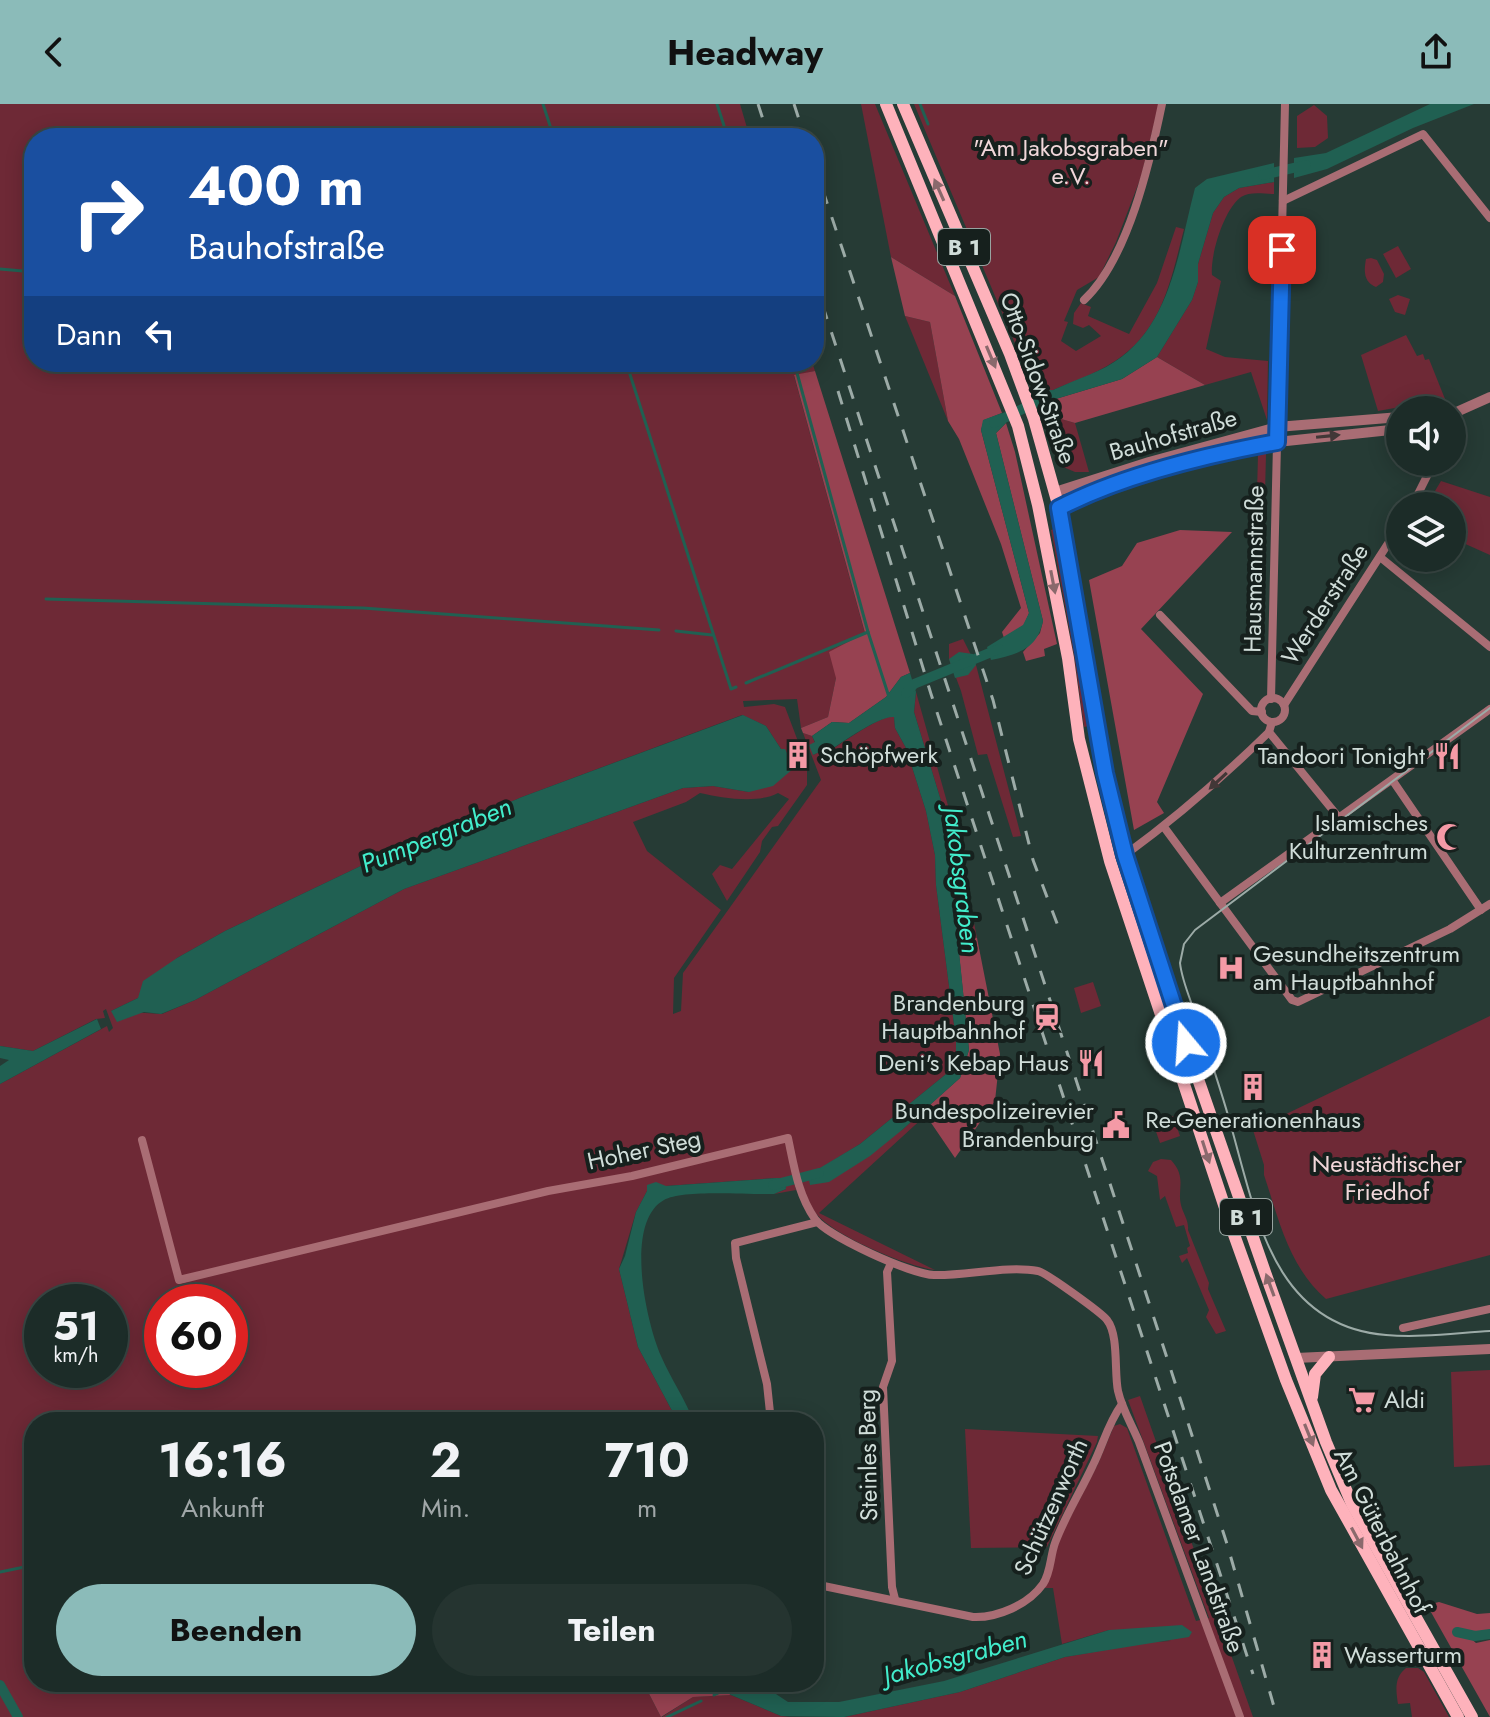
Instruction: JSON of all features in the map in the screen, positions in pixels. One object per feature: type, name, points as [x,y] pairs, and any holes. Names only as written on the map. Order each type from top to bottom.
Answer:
[{"type":"main road","name":"Otto-Sidow-Straße","points":[[886,104],[1008,398],[1038,505]]},
{"type":"main road","name":"Otto-Sidow-Straße","points":[[903,104],[1024,391],[1055,492]]},
{"type":"main road","points":[[1038,505],[1055,492]]},
{"type":"main road","name":"B 1","points":[[1055,492],[1105,773],[1125,855],[1197,1076],[1296,1358]]},
{"type":"main road","points":[[1038,505],[1059,508]]},
{"type":"main road","name":"B 1","points":[[1038,505],[1068,658],[1079,739],[1110,861],[1225,1209],[1279,1359]]},
{"type":"main road","points":[[1079,739],[1099,736]]},
{"type":"main road","points":[[1110,861],[1125,855]]},
{"type":"main road","points":[[1314,1408],[1313,1383],[1319,1368],[1329,1357]]},
{"type":"main road","points":[[1279,1359],[1296,1358]]},
{"type":"main road","name":"Am Güterbahnhof","points":[[1296,1358],[1352,1504],[1458,1717]]},
{"type":"main road","name":"Am Güterbahnhof","points":[[1279,1359],[1331,1490],[1421,1640],[1472,1717]]},
{"type":"street","points":[[1084,300],[1099,286],[1147,174],[1162,104]]},
{"type":"street","name":"Hausmannstraße","points":[[1271,699],[1285,104]]},
{"type":"street","points":[[1283,201],[1423,134],[1490,218]]},
{"type":"street","points":[[1466,408],[1490,397]]},
{"type":"street","name":"Bauhofstraße","points":[[1055,492],[1277,427],[1386,418]]},
{"type":"street","name":"Bauhofstraße","points":[[1059,508],[1084,495],[1223,451],[1386,430]]},
{"type":"street","name":"Werderstraße","points":[[1269,732],[1272,722],[1282,718],[1284,705],[1386,547]]},
{"type":"street","points":[[1380,557],[1490,647]]},
{"type":"street","points":[[1160,615],[1252,711],[1262,712]]},
{"type":"street","points":[[1272,722],[1265,719],[1263,705],[1271,699],[1284,705]]},
{"type":"street","points":[[1220,903],[1490,709]]},
{"type":"street","points":[[1125,855],[1210,788],[1269,732],[1340,819]]},
{"type":"street","points":[[1393,781],[1481,910]]},
{"type":"street","points":[[1164,827],[1292,1000],[1298,1002],[1450,929],[1490,904]]},
{"type":"street","name":"Hoher Steg","points":[[142,1140],[179,1280],[788,1138],[800,1189],[817,1222]]},
{"type":"street","points":[[770,1412],[767,1384],[735,1243],[817,1222],[891,1263]]},
{"type":"street","name":"Potsdamer Landstraße","points":[[891,1263],[919,1274],[933,1275],[1012,1271],[1044,1273],[1106,1318],[1114,1343],[1118,1393],[1145,1457],[1240,1717]]},
{"type":"street","name":"Steinles Berg","points":[[891,1263],[887,1272],[892,1361],[883,1387],[895,1599]]},
{"type":"street","points":[[1403,1328],[1490,1309]]},
{"type":"street","points":[[1296,1358],[1490,1349]]},
{"type":"street","name":"Schützenworth","points":[[824,1586],[973,1617],[986,1617],[1016,1606],[1032,1595],[1045,1580],[1055,1544],[1112,1418],[1122,1404]]},
{"type":"green space","points":[[0,104],[740,104],[747,128],[24,128],[24,372],[811,372],[794,376],[865,634],[836,678],[828,717],[801,728],[797,699],[743,701],[744,707],[774,704],[785,707],[807,765],[807,785],[778,826],[772,827],[762,841],[760,852],[727,901],[712,874],[720,865],[732,869],[789,799],[778,793],[750,799],[700,793],[686,802],[633,822],[647,851],[721,910],[674,978],[673,1014],[681,1011],[683,973],[821,780],[803,733],[812,736],[815,743],[813,755],[819,752],[821,756],[868,726],[894,716],[895,728],[906,748],[926,811],[935,855],[956,1040],[956,1066],[860,1144],[808,1176],[902,1130],[923,1111],[926,1115],[819,1213],[935,1270],[888,1256],[836,1230],[814,1211],[797,1171],[792,1175],[796,1190],[774,1194],[786,1189],[785,1179],[666,1186],[647,1191],[636,1212],[619,1269],[638,1347],[673,1412],[24,1412],[24,1692],[648,1692],[661,1717],[0,1717],[0,1084],[107,1026],[109,1032],[113,1028],[106,1009],[103,1011],[105,1018],[96,1019],[33,1051],[0,1046]],"holes":[[[742,715],[766,726],[781,749],[791,754],[795,762],[749,792],[713,786],[683,788],[404,889],[195,1000],[162,1014],[111,1011],[138,998],[177,958],[225,931],[367,863],[522,797]]]},
{"type":"green space","points":[[861,104],[875,104],[955,296],[891,257]]},
{"type":"green space","name":"\"Am Jakobsgraben\" e.V.","points":[[914,104],[1159,104],[1141,177],[1116,242],[1099,277],[1077,290],[1064,321],[1068,322],[1061,341],[1076,351],[1101,336],[1089,325],[1083,328],[1073,324],[1074,313],[1081,303],[1091,307],[1088,316],[1129,334],[1157,283],[1176,227],[1184,229],[1160,307],[1140,340],[1125,354],[1099,371],[1038,398]]},
{"type":"green space","points":[[1314,105],[1327,116],[1328,138],[1315,147],[1297,148],[1297,116]]},
{"type":"green space","points":[[1274,182],[1274,194],[1253,193],[1241,197],[1229,211],[1219,233],[1212,275],[1221,281],[1206,349],[1225,357],[1268,361],[1267,420],[1251,372],[1205,385],[1157,357],[1192,300],[1198,282],[1198,264],[1213,213],[1224,197],[1239,188]]},
{"type":"green space","points":[[1398,246],[1411,269],[1396,278],[1383,254]]},
{"type":"green space","points":[[1366,259],[1377,260],[1384,274],[1383,282],[1376,287],[1365,275]]},
{"type":"green space","points":[[1398,295],[1410,299],[1405,315],[1395,312],[1389,299]]},
{"type":"green space","points":[[905,316],[930,322],[948,421]]},
{"type":"green space","points":[[1406,335],[1417,356],[1423,354],[1425,360],[1429,359],[1444,396],[1386,396],[1386,410],[1378,411],[1361,355]]},
{"type":"green space","points":[[1044,414],[1075,423],[1089,472],[1075,472],[1061,466]]},
{"type":"green space","points":[[1258,454],[1266,454],[1264,533],[1256,533]]},
{"type":"green space","points":[[1441,481],[1490,497],[1490,555],[1466,544],[1466,492],[1434,492]]},
{"type":"green space","points":[[1054,529],[1089,726],[1084,727],[1051,530]]},
{"type":"green space","points":[[963,639],[976,665],[1021,836],[1013,837],[987,754],[978,755],[949,659],[949,644]]},
{"type":"green space","points":[[916,692],[958,841],[977,938],[957,934],[945,814],[914,712]]},
{"type":"green space","points":[[1093,982],[1101,1006],[1081,1013],[1074,988]]},
{"type":"green space","name":"Neustädtischer Friedhof","points":[[1490,1016],[1490,1255],[1326,1299],[1294,1258],[1280,1226],[1253,1130]]},
{"type":"green space","points":[[1173,1116],[1180,1136],[1160,1143],[1153,1123]]},
{"type":"green space","points":[[1171,1160],[1179,1172],[1180,1199],[1188,1230],[1226,1331],[1216,1334],[1206,1317],[1209,1310],[1187,1258],[1182,1263],[1179,1256],[1188,1253],[1190,1246],[1184,1225],[1176,1227],[1165,1196],[1160,1200],[1157,1176],[1148,1171],[1153,1162]]},
{"type":"green space","points":[[1490,1370],[1490,1465],[1454,1467],[1451,1372]]},
{"type":"green space","points":[[1140,1396],[1253,1717],[844,1717],[960,1692],[1065,1657],[1171,1641],[1109,1630],[1062,1644],[1053,1588],[1045,1588],[1057,1543],[1114,1426],[1120,1424],[1127,1428],[1196,1621],[1209,1618],[1128,1400]]},
{"type":"green space","points":[[965,1429],[1098,1436],[1047,1547],[971,1548]]},
{"type":"green space","points":[[1406,1668],[1418,1668],[1424,1672],[1449,1717],[1412,1717],[1410,1703],[1398,1704],[1398,1680]]},
{"type":"green space","points":[[731,1695],[781,1716],[791,1717],[662,1717],[693,1697]]},
{"type":"shaded area","points":[[891,257],[955,296],[1002,413],[984,420],[981,430],[1029,613],[1024,625],[1004,638],[1002,632],[1021,608],[1001,544],[959,439],[948,421],[930,322],[905,316]]},
{"type":"shaded area","points":[[1157,357],[1205,385],[1075,423],[1044,414],[1041,406],[1049,401],[1122,379]]},
{"type":"shaded area","points":[[815,372],[910,673],[901,677],[886,697],[849,723],[832,722],[812,736],[803,733],[801,728],[828,717],[836,678],[829,652],[865,633],[794,375]]},
{"type":"shaded area","points":[[1006,423],[1057,644],[1044,649],[1045,656],[1026,661],[1023,652],[1040,633],[1043,621],[996,433]]},
{"type":"shaded area","points":[[1180,530],[1232,532],[1141,629],[1203,694],[1157,802],[1164,813],[1134,830],[1089,580],[1122,566],[1137,543]]},
{"type":"shaded area","points":[[957,934],[977,938],[1000,1054],[995,1101],[955,1158],[923,1111],[960,1078],[969,1050]]},
{"type":"shaded area","points":[[1439,1602],[1477,1614],[1490,1613],[1490,1632],[1462,1631],[1476,1643],[1490,1640],[1490,1717],[1427,1605]]},
{"type":"shaded area","points":[[648,1692],[726,1692],[731,1695],[693,1697],[661,1717]]},
{"type":"water","points":[[1430,104],[1474,104],[1413,128],[1327,169],[1294,178],[1294,158],[1326,153]]},
{"type":"water","points":[[1274,163],[1274,182],[1239,188],[1224,197],[1213,213],[1198,264],[1198,282],[1192,300],[1157,357],[1122,379],[1041,406],[1038,398],[1106,367],[1128,352],[1145,333],[1158,312],[1177,264],[1195,188],[1207,179]]},
{"type":"water","points":[[1002,413],[1006,423],[996,433],[1043,621],[1031,645],[1017,653],[991,660],[987,647],[1023,625],[1029,613],[981,430],[983,420]]},
{"type":"water","points":[[959,652],[973,654],[976,665],[968,675],[955,678],[949,659]]},
{"type":"water","points":[[910,673],[916,692],[914,712],[945,814],[969,1050],[960,1078],[902,1130],[870,1156],[829,1182],[810,1185],[808,1175],[860,1144],[956,1066],[956,1040],[935,855],[926,811],[906,748],[895,728],[894,717],[868,726],[821,756],[819,752],[813,755],[809,745],[815,742],[812,736],[832,722],[849,723],[886,697],[901,677]]},
{"type":"water","name":"Pumpergraben","points":[[743,715],[766,726],[781,749],[785,749],[788,755],[791,753],[795,762],[792,764],[794,768],[773,786],[749,792],[713,786],[683,788],[404,889],[195,1000],[161,1014],[144,1012],[117,1022],[111,1011],[138,998],[143,981],[177,958],[225,931],[367,863],[522,797]]},
{"type":"water","points":[[97,1019],[101,1029],[0,1084],[0,1066],[9,1060],[0,1058],[0,1046],[33,1051]]},
{"type":"water","points":[[785,1179],[786,1189],[774,1194],[701,1194],[664,1200],[652,1212],[645,1229],[642,1274],[650,1320],[661,1356],[689,1412],[673,1412],[638,1347],[619,1269],[647,1185],[656,1182],[666,1186]]},
{"type":"water","points":[[1182,1625],[1192,1632],[1189,1637],[1065,1657],[960,1692],[844,1717],[781,1716],[726,1692],[773,1692],[788,1702],[839,1702],[944,1681],[1109,1630]]},
{"type":"waterway","points":[[543,104],[551,128]]},
{"type":"waterway","points":[[717,104],[725,128]]},
{"type":"waterway","points":[[920,104],[928,124]]},
{"type":"waterway","name":"Jakobsgraben","points":[[1263,175],[1306,165]]},
{"type":"waterway","points":[[0,269],[24,271]]},
{"type":"waterway","points":[[629,372],[731,689],[736,687]]},
{"type":"waterway","points":[[746,683],[868,632],[797,372]]},
{"type":"waterway","name":"Jakobsgraben","points":[[994,423],[1051,395]]},
{"type":"waterway","points":[[46,599],[363,608],[659,630]]},
{"type":"waterway","points":[[676,631],[712,635]]},
{"type":"waterway","points":[[868,632],[889,697]]},
{"type":"waterway","name":"Jakobsgraben","points":[[906,693],[914,684],[999,649]]},
{"type":"waterway","name":"Jakobsgraben","points":[[773,1185],[819,1173]]},
{"type":"waterway","points":[[0,1572],[24,1567]]},
{"type":"waterway","name":"Jakobsgraben","points":[[1457,1632],[1475,1636],[1490,1634]]},
{"type":"waterway","points":[[0,1685],[18,1717]]},
{"type":"waterway","points":[[714,1695],[720,1692]]},
{"type":"waterway","points":[[667,1717],[701,1701]]},
{"type":"tram line","points":[[1490,708],[1195,930],[1184,944],[1180,963],[1261,1228],[1294,1288],[1318,1311],[1348,1327],[1399,1336],[1490,1331]]},
{"type":"railway","points":[[758,104],[766,128]]},
{"type":"railway","points":[[794,104],[802,128]]},
{"type":"railway","points":[[824,194],[993,700],[1033,860],[1058,926]]},
{"type":"railway","points":[[824,310],[1227,1544],[1277,1717]]},
{"type":"railway","points":[[838,391],[931,694],[1253,1674]]},
{"type":"place","name":"Schöpfwerk","points":[[798,755]]},
{"type":"place","name":"Tandoori Tonight","points":[[1447,756]]},
{"type":"place","name":"Islamisches Kulturzentrum","points":[[1450,837]]},
{"type":"place","name":"Gesundheitszentrum am Hauptbahnhof","points":[[1231,968]]},
{"type":"place","name":"Brandenburg Hauptbahnhof","points":[[1047,1017]]},
{"type":"place","name":"Deni's Kebap Haus","points":[[1091,1063]]},
{"type":"place","name":"Re-Generationenhaus","points":[[1253,1087]]},
{"type":"place","name":"Bundespolizeirevier Brandenburg","points":[[1116,1125]]},
{"type":"place","name":"Aldi","points":[[1362,1400]]},
{"type":"place","name":"Wasserturm","points":[[1322,1655]]},
{"type":"route","points":[[1186,1043],[1125,855],[1105,773],[1059,508],[1084,495],[1178,464],[1223,451],[1277,442],[1282,250]]}]
